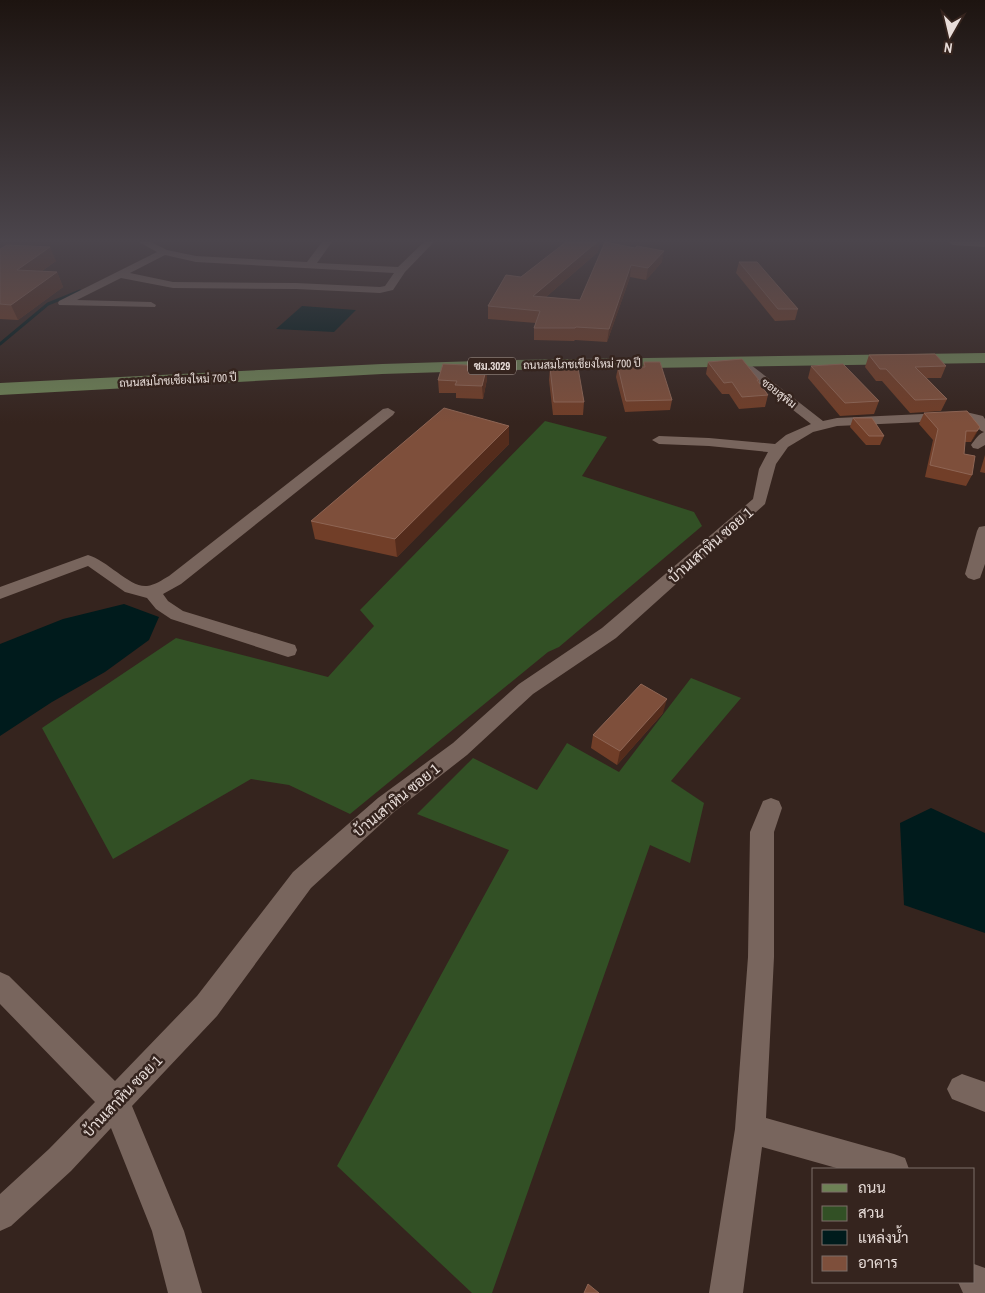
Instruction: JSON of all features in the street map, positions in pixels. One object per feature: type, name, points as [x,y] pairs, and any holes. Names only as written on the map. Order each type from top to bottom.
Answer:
[{"type":"main road","name":"ถนนสมโภชเชียงใหม่ 700 ปี","points":[[0,377],[502,353],[985,348]]},
{"type":"main road","name":"ถนนสมโภชเชียงใหม่ 700 ปี","points":[[0,389],[391,369],[738,361],[985,358]]},
{"type":"street","points":[[66,302],[63,304],[151,305]]},
{"type":"street","name":"ซอยสุพิม","points":[[738,361],[820,425]]},
{"type":"street","points":[[0,593],[88,560],[132,589],[141,592],[158,590],[175,580],[388,412]]},
{"type":"street","name":"บ้านเสาหิน ซอย 1","points":[[0,1215],[60,1160],[207,1006],[302,880],[386,805],[460,749],[526,689],[608,633],[760,501],[766,472],[778,449],[803,431],[820,425],[873,419],[966,416],[978,419],[985,428]]},
{"type":"street","points":[[659,440],[709,442],[778,449]]},
{"type":"street","points":[[974,574],[985,531]]},
{"type":"street","points":[[152,592],[162,605],[177,615],[288,650]]},
{"type":"street","points":[[726,1293],[750,1129],[761,957],[762,832],[771,808]]},
{"type":"street","points":[[0,985],[116,1103],[168,1231],[185,1293]]},
{"type":"street","points":[[750,1129],[890,1168]]},
{"type":"green space","points":[[545,421],[607,437],[582,476],[694,512],[702,526],[559,647],[548,652],[350,814],[289,785],[251,779],[113,859],[42,728],[176,638],[328,677],[374,626],[360,610]]},
{"type":"green space","points":[[691,678],[741,698],[671,781],[704,803],[690,863],[650,845],[492,1293],[472,1293],[337,1166],[509,850],[417,814],[473,758],[537,790],[567,743],[619,772]]},
{"type":"water","points":[[302,306],[356,310],[334,332],[276,329]]},
{"type":"water","points":[[124,604],[159,617],[149,640],[105,672],[52,702],[0,736],[0,644],[63,619]]},
{"type":"water","points":[[931,808],[985,833],[985,933],[904,905],[900,823]]},
{"type":"building","points":[[0,302],[15,302],[11,305],[0,304]]},
{"type":"building","points":[[490,302],[618,302],[609,329],[576,327],[534,328],[540,311],[488,306]]},
{"type":"building","points":[[772,302],[792,302],[798,309],[778,309]]},
{"type":"building","points":[[935,354],[946,366],[915,367],[947,399],[915,400],[886,369],[880,369],[869,355]]},
{"type":"building","points":[[742,359],[768,395],[742,397],[732,382],[724,383],[708,362]]},
{"type":"building","points":[[644,362],[660,362],[672,400],[626,401],[618,367],[645,367]]},
{"type":"building","points":[[443,364],[487,366],[482,386],[455,385],[457,381],[438,380]]},
{"type":"building","points":[[843,364],[879,401],[845,403],[811,366]]},
{"type":"building","points":[[550,368],[578,368],[584,402],[554,402]]},
{"type":"building","points":[[444,408],[509,426],[395,539],[311,521]]},
{"type":"building","points":[[967,411],[980,427],[977,431],[966,431],[964,454],[975,456],[972,475],[930,465],[938,429],[924,413]]},
{"type":"building","points":[[853,418],[872,418],[884,436],[869,436]]},
{"type":"building","points":[[641,684],[667,699],[620,751],[593,735]]},
{"type":"building","points":[[588,1284],[599,1293],[584,1293]]},
{"type":"waterway","points":[[0,344],[52,302]]}]
